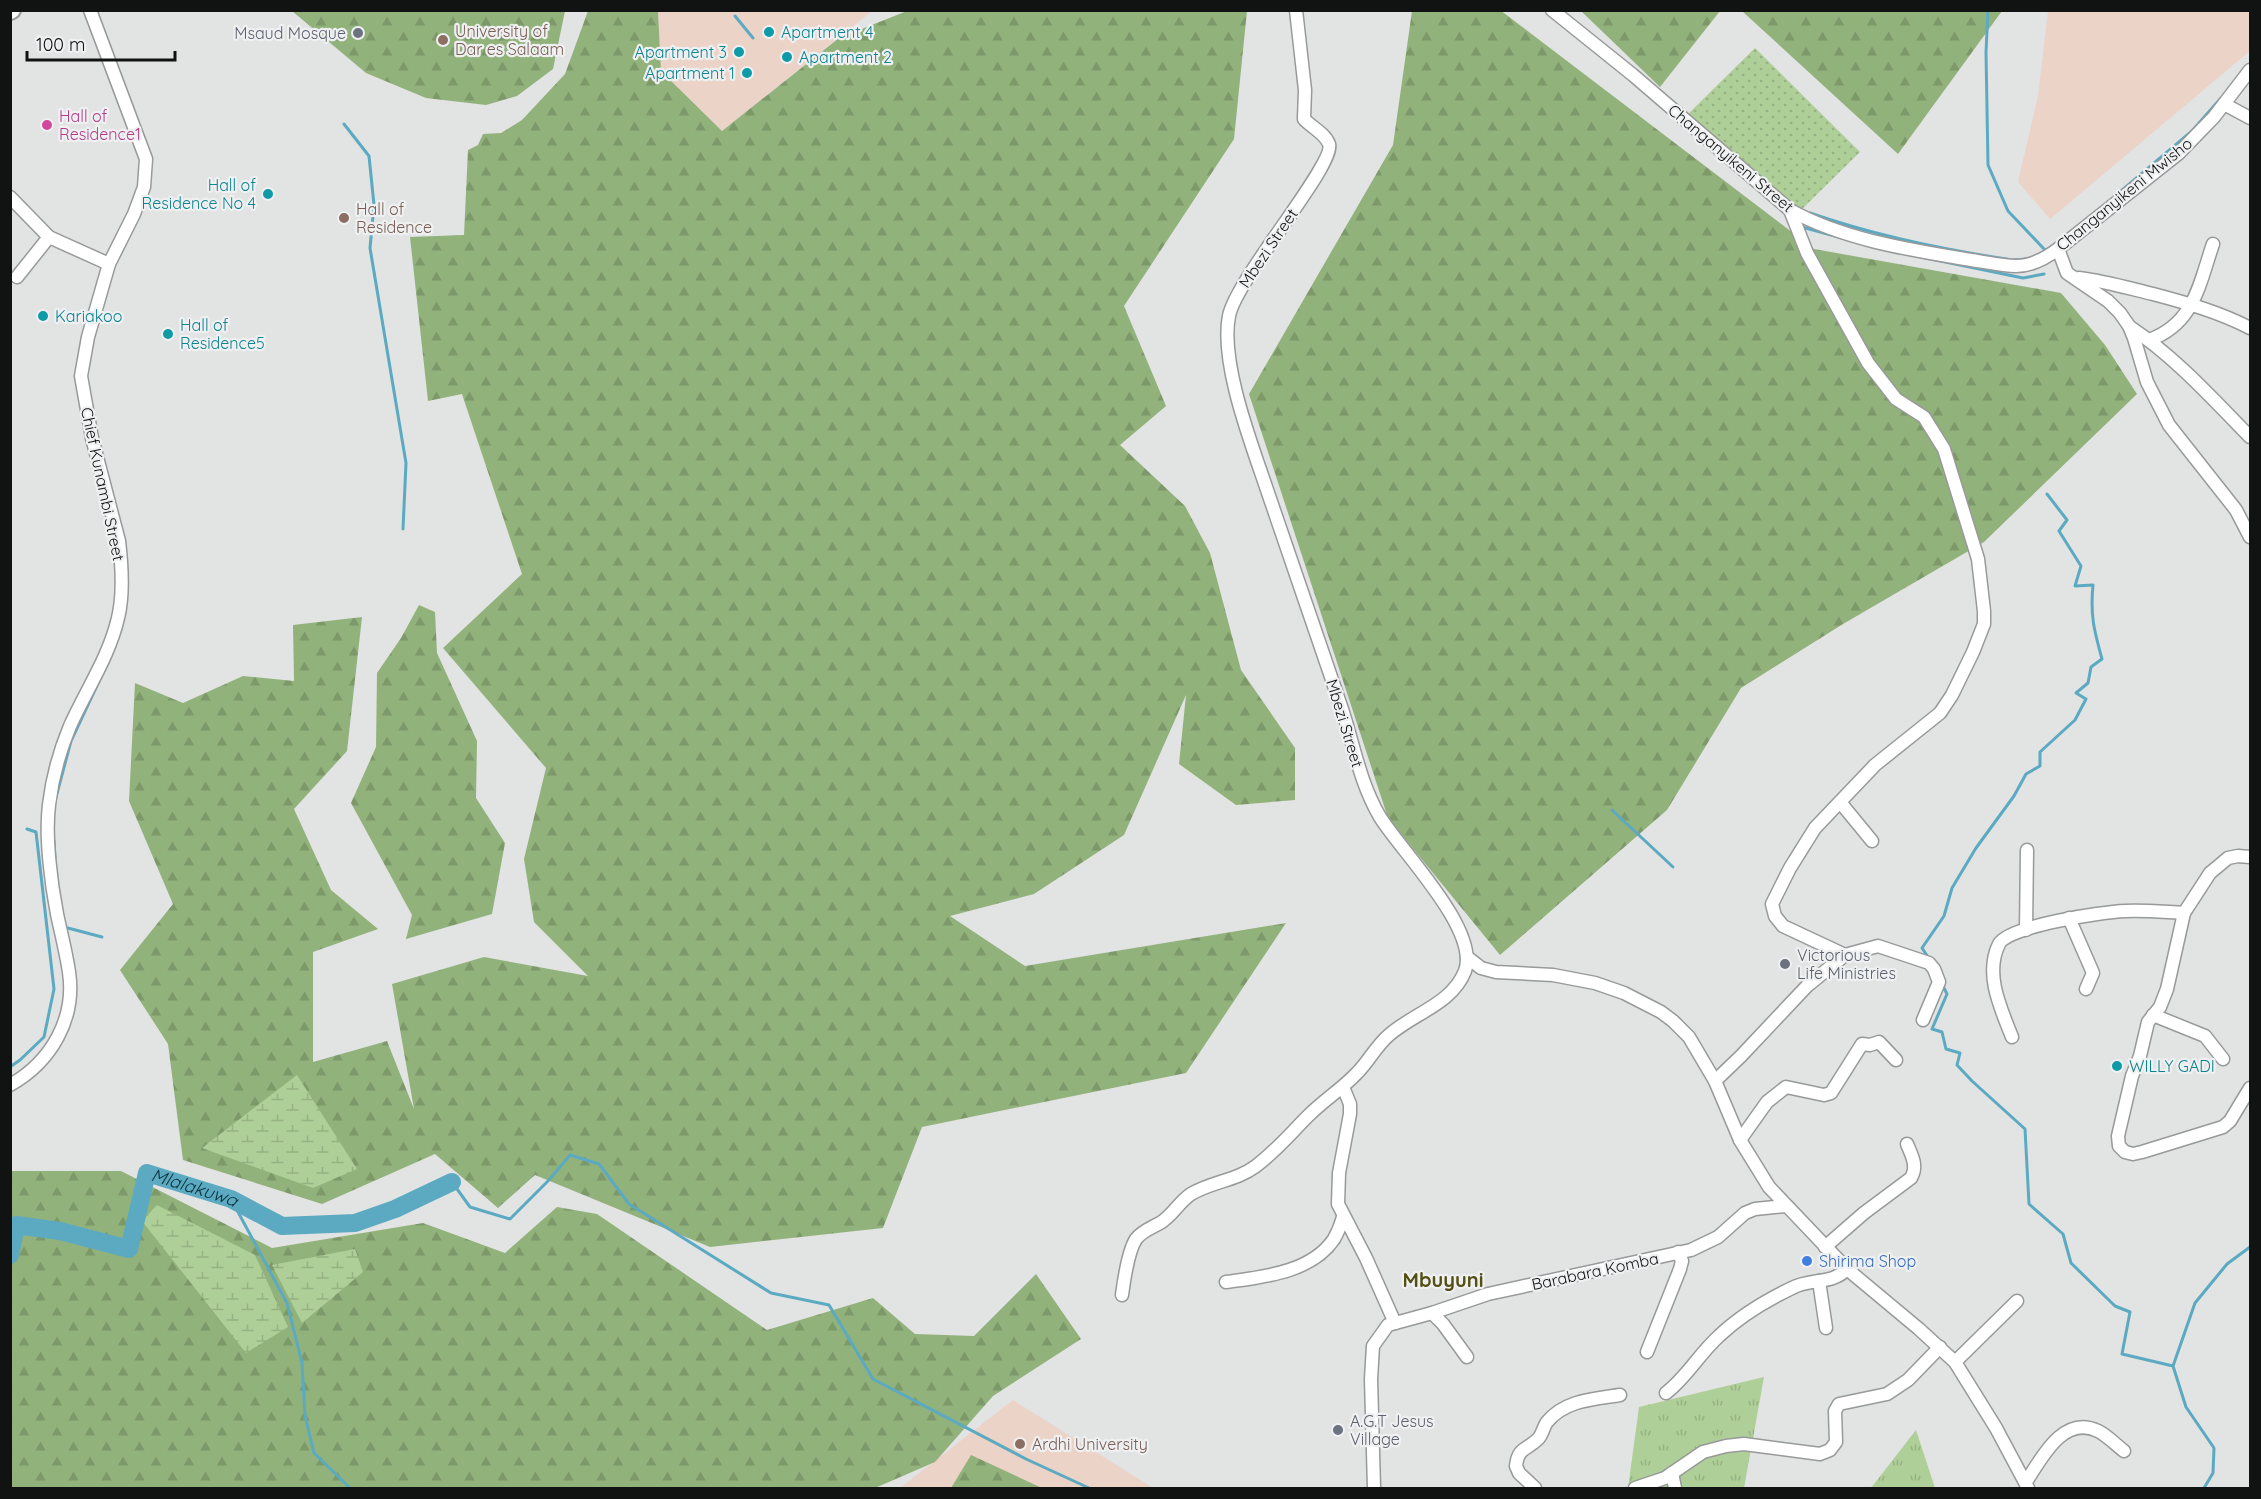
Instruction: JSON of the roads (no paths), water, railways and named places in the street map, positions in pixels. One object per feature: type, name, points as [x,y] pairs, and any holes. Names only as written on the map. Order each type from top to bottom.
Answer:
[{"type":"street","name":"Chief Kunambi Street","points":[[10,1085],[22,1079],[52,1049],[66,1017],[70,988],[69,972],[52,885],[49,805],[62,748],[106,655],[118,619],[120,604],[121,558],[92,438],[81,376],[88,337],[109,264],[134,214],[144,187],[146,159],[90,10]]},
{"type":"street","name":"Mbezi Street","points":[[1296,10],[1305,90],[1304,118],[1323,135],[1329,144],[1330,152],[1313,182],[1253,267],[1235,298],[1229,313],[1227,335],[1231,366],[1263,480],[1343,714],[1366,791],[1383,821],[1450,912],[1467,957]]},
{"type":"street","name":"Changanyikeni Street","points":[[1552,10],[1633,75],[1790,210],[1864,238],[1941,255],[2018,266],[2042,260]]},
{"type":"street","name":"Changanyikeni Mwisho","points":[[2042,260],[2179,153],[2224,104],[2250,70]]},
{"type":"street","points":[[2224,104],[2250,118]]},
{"type":"street","points":[[10,197],[49,237],[109,264]]},
{"type":"street","points":[[1790,210],[1807,253],[1868,363],[1896,399],[1924,417],[1944,449],[1978,559],[1984,611],[1984,624],[1973,652],[1952,695],[1940,713],[1875,765],[1815,828],[1790,868],[1772,904],[1775,916],[1783,926],[1845,955]]},
{"type":"street","points":[[17,277],[49,237]]},
{"type":"street","points":[[2149,340],[2174,328],[2192,304],[2213,244]]},
{"type":"street","points":[[2058,249],[2063,268],[2108,302],[2129,326],[2147,382],[2169,425],[2236,510],[2250,537]]},
{"type":"street","points":[[2072,277],[2115,284],[2192,304],[2225,315],[2250,328]]},
{"type":"street","points":[[2129,326],[2149,340],[2217,401],[2250,437]]},
{"type":"street","points":[[1840,802],[1872,841]]},
{"type":"street","points":[[2026,930],[2027,850]]},
{"type":"street","points":[[2250,857],[2228,858],[2210,873],[2184,913],[2167,989],[2164,999],[2148,1022],[2140,1056],[2132,1076],[2117,1141],[2122,1150],[2133,1154],[2223,1127],[2230,1122],[2250,1088]]},
{"type":"street","points":[[2012,1037],[1996,996],[1993,971],[1994,960],[2002,940],[2008,935],[2069,918],[2126,911],[2184,913]]},
{"type":"street","points":[[2069,918],[2093,973],[2086,989]]},
{"type":"street","points":[[1715,1081],[1808,986],[1845,955],[1878,946],[1929,963],[1939,982],[1923,1020]]},
{"type":"street","points":[[1122,1295],[1130,1255],[1138,1236],[1165,1219],[1187,1197],[1218,1182],[1240,1177],[1272,1153],[1309,1114],[1366,1064],[1375,1048],[1390,1033],[1444,1000],[1456,986],[1465,970],[1467,957],[1481,968],[1496,972],[1553,975],[1595,983],[1624,993],[1661,1011],[1689,1037],[1715,1081],[1740,1140],[1769,1187],[1847,1269],[1955,1362],[1966,1377],[2027,1485]]},
{"type":"street","points":[[2152,1015],[2205,1036],[2223,1059]]},
{"type":"street","points":[[1740,1140],[1767,1102],[1786,1087],[1824,1095],[1832,1093],[1862,1044],[1870,1045],[1879,1042],[1896,1060]]},
{"type":"street","points":[[1343,1086],[1350,1104],[1337,1188],[1338,1204],[1366,1258],[1395,1323],[1388,1326],[1373,1346],[1371,1379],[1374,1488]]},
{"type":"street","points":[[1825,1247],[1864,1213],[1911,1178],[1914,1173],[1914,1160],[1906,1144]]},
{"type":"street","name":"Barabara Komba","points":[[1395,1323],[1488,1294],[1691,1250],[1718,1237],[1745,1213],[1755,1209],[1786,1206]]},
{"type":"street","points":[[1226,1282],[1272,1275],[1308,1261],[1334,1239],[1343,1217]]},
{"type":"street","points":[[1647,1352],[1680,1269],[1682,1261],[1678,1252]]},
{"type":"street","points":[[1666,1393],[1732,1325],[1792,1287],[1837,1278],[1847,1269]]},
{"type":"street","points":[[1818,1281],[1826,1328]]},
{"type":"street","points":[[1955,1362],[2017,1301]]},
{"type":"street","points":[[1432,1313],[1467,1357]]},
{"type":"street","points":[[1635,1488],[1665,1478],[1703,1452],[1737,1444],[1820,1454],[1828,1452],[1836,1442],[1835,1411],[1839,1404],[1887,1395],[1908,1380],[1940,1347]]},
{"type":"street","points":[[1535,1488],[1519,1473],[1516,1466],[1522,1449],[1537,1440],[1547,1422],[1569,1406],[1583,1400],[1620,1395]]},
{"type":"street","points":[[2027,1485],[2047,1448],[2061,1435],[2072,1430],[2086,1428],[2097,1431],[2124,1451]]},
{"type":"street","points":[[1672,1473],[1674,1488]]},
{"type":"waterway","points":[[1988,10],[1986,52],[1988,165],[2008,211],[2045,250],[2051,248]]},
{"type":"waterway","points":[[735,16],[753,38]]},
{"type":"waterway","points":[[2114,197],[2192,131],[2221,98]]},
{"type":"waterway","points":[[344,124],[369,156],[374,205],[370,248],[406,463],[403,529]]},
{"type":"waterway","points":[[1810,213],[1860,229],[1936,247],[2013,260],[2027,259]]},
{"type":"waterway","points":[[1802,227],[1842,238]]},
{"type":"waterway","points":[[1892,251],[2023,278],[2044,274]]},
{"type":"waterway","points":[[1928,957],[1922,948],[1944,916],[1952,888],[1976,848],[2014,796],[2026,774],[2040,766],[2040,752],[2075,720],[2086,699],[2076,693],[2088,683],[2091,667],[2102,659],[2093,622],[2093,585],[2075,586],[2081,566],[2059,531],[2067,520],[2047,494]]},
{"type":"waterway","points":[[55,801],[71,741],[108,662]]},
{"type":"waterway","points":[[1612,810],[1673,867]]},
{"type":"waterway","points":[[10,1067],[44,1037],[54,989],[36,832],[27,829]]},
{"type":"waterway","points":[[54,841],[55,858]]},
{"type":"waterway","points":[[64,927],[102,937]]},
{"type":"waterway","points":[[1942,984],[1947,994],[1932,1029],[1942,1032],[1946,1049],[1960,1053],[1957,1065],[2025,1129],[2029,1204],[2063,1234],[2071,1263],[2115,1306],[2130,1312],[2122,1354],[2173,1366],[2186,1407],[2214,1448],[2213,1473],[2204,1488]]},
{"type":"waterway","points":[[452,1182],[470,1207],[510,1219],[570,1155],[599,1164],[629,1204],[771,1293],[829,1305],[873,1379],[1026,1459],[1089,1488]]},
{"type":"waterway","name":"Mlalakuwa","points":[[10,1255],[16,1225],[60,1231],[129,1249],[147,1173],[231,1199],[282,1226],[355,1223],[395,1209],[452,1182]]},
{"type":"waterway","points":[[231,1199],[287,1303],[302,1363],[305,1416],[314,1453],[350,1488]]},
{"type":"waterway","points":[[2173,1366],[2195,1303],[2227,1264],[2250,1247]]},
{"type":"place","name":"Apartment 4","points":[[769,32]]},
{"type":"place","name":"Msaud Mosque","points":[[358,33]]},
{"type":"place","name":"University of Dar es Salaam","points":[[443,40]]},
{"type":"place","name":"Apartment 3","points":[[739,52]]},
{"type":"place","name":"Apartment 2","points":[[787,57]]},
{"type":"place","name":"Apartment 1","points":[[747,73]]},
{"type":"place","name":"Hall of Residence1","points":[[47,125]]},
{"type":"place","name":"Hall of Residence No 4","points":[[268,194]]},
{"type":"place","name":"Hall of Residence","points":[[344,218]]},
{"type":"place","name":"Kariakoo","points":[[43,316]]},
{"type":"place","name":"Hall of Residence5","points":[[168,334]]},
{"type":"place","name":"Victorious Life Ministries","points":[[1785,964]]},
{"type":"place","name":"WILLY GADI","points":[[2117,1066]]},
{"type":"place","name":"Shirima Shop","points":[[1807,1261]]},
{"type":"place","name":"A.G.T Jesus Village","points":[[1338,1430]]},
{"type":"place","name":"Ardhi University","points":[[1020,1444]]},
{"type":"district","name":"Mbuyuni","points":[[1443,1280]]}]
